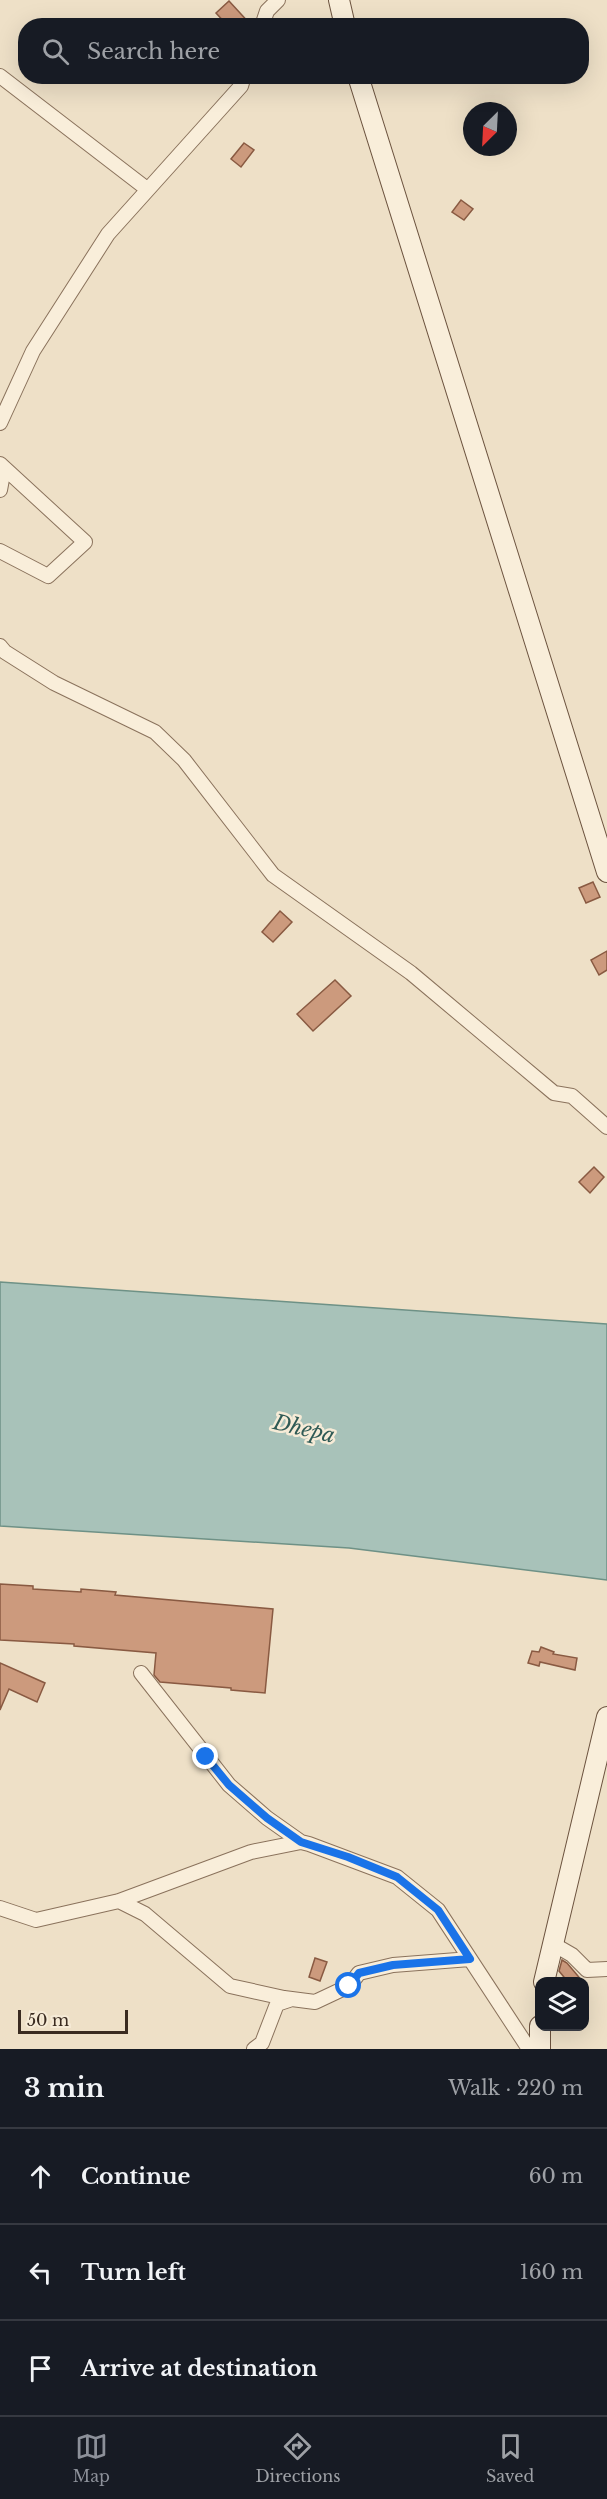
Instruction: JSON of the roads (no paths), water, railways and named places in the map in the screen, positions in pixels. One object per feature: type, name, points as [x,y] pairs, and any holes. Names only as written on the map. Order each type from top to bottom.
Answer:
[{"type":"street","points":[[265,18],[267,11],[278,0]]},
{"type":"street","points":[[339,0],[343,18]]},
{"type":"street","points":[[0,76],[147,189]]},
{"type":"street","points":[[0,423],[5,401],[33,351],[108,234],[242,84]]},
{"type":"street","points":[[361,84],[607,872]]},
{"type":"street","points":[[0,490],[2,466]]},
{"type":"street","points":[[0,551],[48,576],[85,542],[2,466]]},
{"type":"street","points":[[0,646],[5,652],[54,683],[155,732],[184,760],[273,875],[411,973],[554,1093],[572,1096],[607,1126]]},
{"type":"street","points":[[141,1673],[229,1785],[267,1818],[301,1842],[348,1857],[397,1877],[438,1910],[529,2049]]},
{"type":"street","points":[[545,1977],[607,1717]]},
{"type":"street","points":[[0,1908],[36,1920],[119,1900],[250,1852],[301,1842]]},
{"type":"street","points":[[119,1900],[146,1914],[230,1986],[292,1999],[315,2002],[349,1986],[359,1973],[393,1965],[470,1959]]},
{"type":"street","points":[[553,1944],[572,1955],[587,1970],[607,1969]]},
{"type":"street","points":[[254,2049],[262,2043],[277,2004],[292,1999]]},
{"type":"street","points":[[540,2031],[540,2049]]},
{"type":"water","name":"Dhepa","points":[[0,1282],[607,1324],[607,1580],[349,1548],[0,1526]]}]
